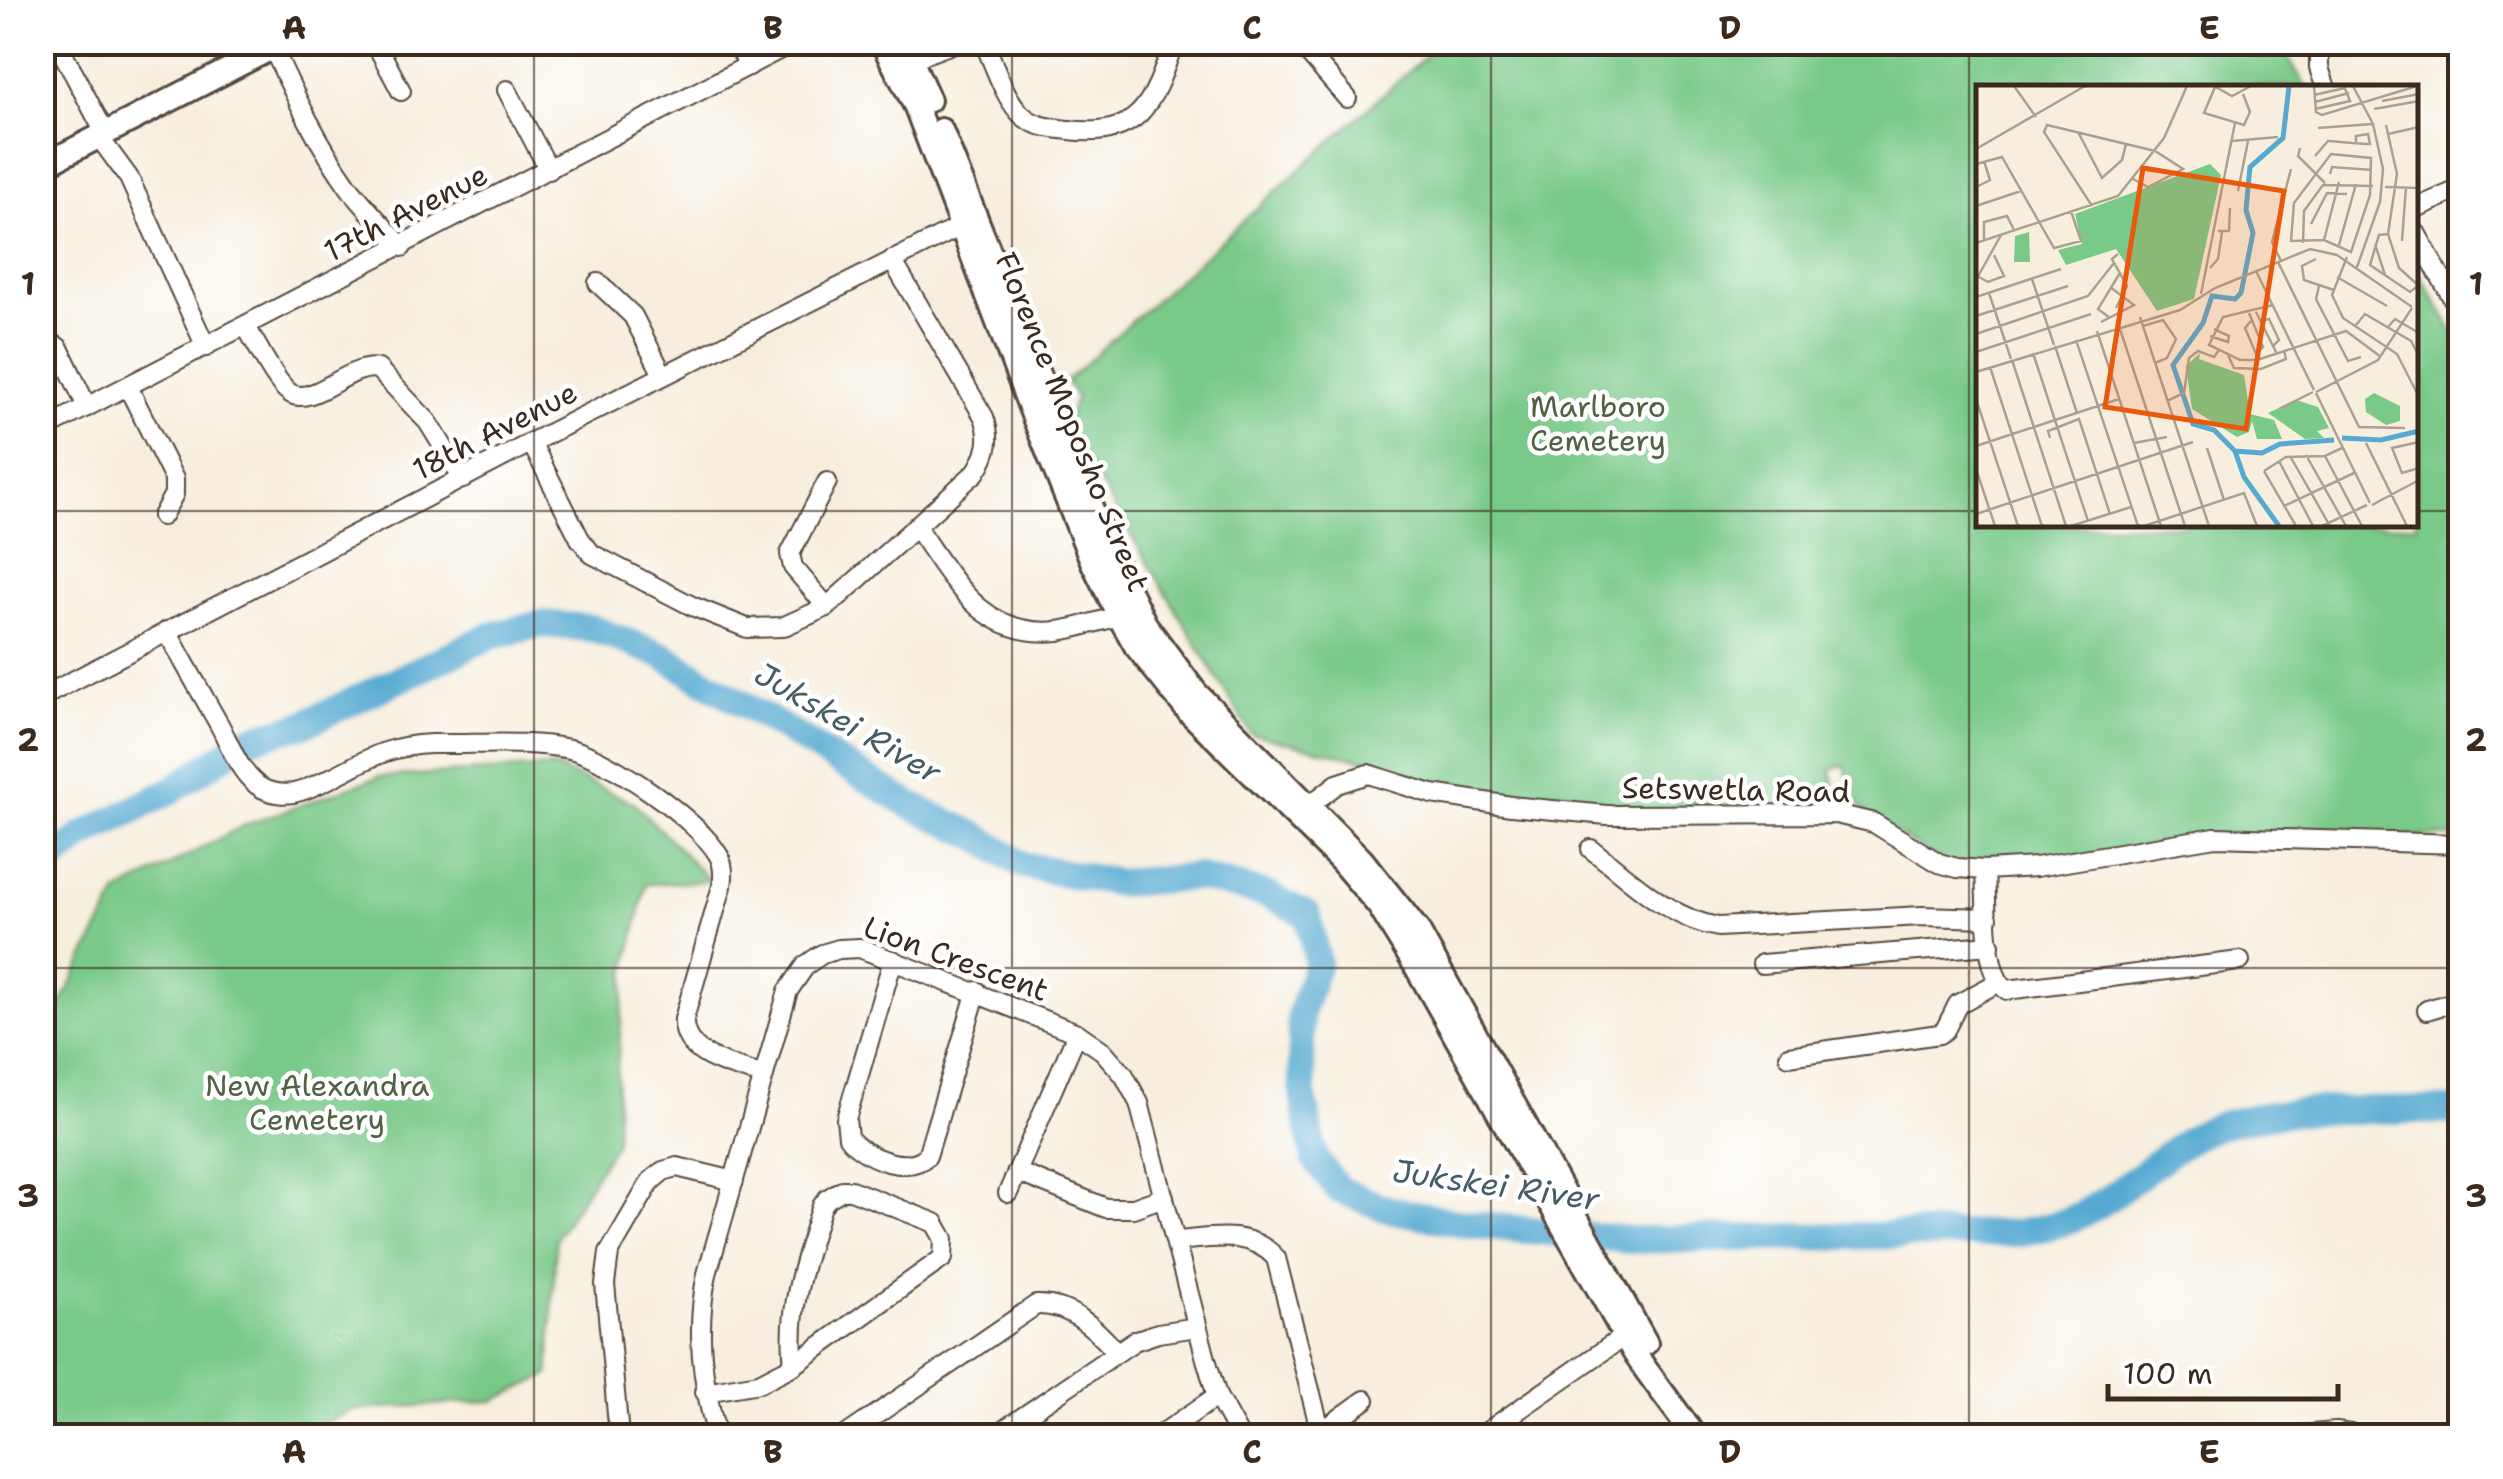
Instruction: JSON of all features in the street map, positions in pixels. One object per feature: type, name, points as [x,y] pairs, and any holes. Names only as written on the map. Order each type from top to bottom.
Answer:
[{"type":"street","points":[[57,42],[102,135],[129,178],[206,347]]},
{"type":"street","points":[[375,42],[401,91]]},
{"type":"street","points":[[736,42],[749,66]]},
{"type":"street","name":"17th Avenue","points":[[42,430],[794,42]]},
{"type":"street","name":"Florence Moposho Street","points":[[882,42],[968,222],[1102,535],[1145,624],[1196,693],[1310,805],[1396,900],[1503,1124],[1632,1331],[1656,1388],[1671,1401],[1694,1436]]},
{"type":"street","points":[[907,51],[957,42]]},
{"type":"street","points":[[984,42],[1021,115],[1042,126],[1087,132],[1109,131],[1137,118],[1156,93],[1174,42]]},
{"type":"street","points":[[1299,42],[1347,98]]},
{"type":"street","points":[[2319,42],[2319,68],[2325,85]]},
{"type":"street","points":[[42,166],[278,45],[299,105],[328,155],[354,194],[402,247]]},
{"type":"street","name":"Florence Moposho Street","points":[[907,51],[1058,477],[1119,616],[1136,646],[1189,712],[1272,790],[1354,876],[1435,980],[1528,1127],[1612,1297]]},
{"type":"street","points":[[507,90],[550,170]]},
{"type":"street","points":[[2418,207],[2460,189]]},
{"type":"street","name":"18th Avenue","points":[[42,697],[531,442],[968,222]]},
{"type":"street","points":[[2418,237],[2460,311]]},
{"type":"street","points":[[531,442],[580,539],[600,559],[732,624],[748,628],[782,627],[826,607],[976,472],[988,449],[990,438],[984,417],[892,260]]},
{"type":"street","points":[[598,283],[632,316],[662,375]]},
{"type":"street","points":[[246,326],[292,394],[310,394],[362,369],[378,369],[428,422],[463,478]]},
{"type":"street","points":[[45,338],[59,348],[87,407]]},
{"type":"street","points":[[128,386],[174,479],[174,494],[162,516]]},
{"type":"street","points":[[826,607],[794,567],[790,554],[827,482]]},
{"type":"street","points":[[916,527],[958,586],[1001,624],[1018,629],[1060,630],[1119,616]]},
{"type":"street","points":[[167,631],[239,763],[255,784],[280,794],[302,791],[364,758],[408,744],[568,749],[607,764],[641,785],[689,824],[720,858],[722,886],[683,1030],[698,1051],[764,1076]]},
{"type":"street","name":"Setswetla Road","points":[[1310,805],[1336,784],[1368,774],[1432,794],[1607,815],[1836,814],[1874,823],[1947,866],[1985,870],[2036,867],[2205,838],[2460,844]]},
{"type":"street","points":[[1591,849],[1677,915],[1696,923],[1718,926],[1922,916],[1988,918]]},
{"type":"street","points":[[1985,870],[1990,945],[1997,983],[2006,990],[2240,960]]},
{"type":"street","points":[[1762,964],[1990,945]]},
{"type":"street","name":"Lion Crescent","points":[[716,1436],[705,1392],[699,1330],[701,1302],[788,991],[806,965],[830,950],[848,948],[860,948],[977,992],[1077,1033],[1103,1051],[1132,1088],[1145,1121],[1197,1327],[1218,1396],[1238,1436]]},
{"type":"street","points":[[893,960],[846,1119],[848,1137],[854,1146],[875,1156],[904,1165],[927,1156],[977,992]]},
{"type":"street","points":[[1789,1056],[1938,1034],[1958,1004],[1997,983]]},
{"type":"street","points":[[2427,1010],[2460,1000]]},
{"type":"street","points":[[1008,1192],[1077,1033]]},
{"type":"street","points":[[619,1436],[604,1274],[609,1253],[651,1182],[663,1171],[678,1167],[734,1181]]},
{"type":"street","points":[[1017,1172],[1106,1208],[1133,1208],[1164,1197]]},
{"type":"street","points":[[705,1392],[760,1383],[794,1364],[938,1263],[946,1246],[941,1230],[926,1219],[851,1190],[836,1192],[827,1199],[793,1305],[794,1364]]},
{"type":"street","points":[[1177,1242],[1233,1237],[1260,1244],[1276,1258],[1318,1434],[1365,1400]]},
{"type":"street","points":[[845,1436],[1036,1305],[1056,1308],[1087,1322],[1116,1352]]},
{"type":"street","points":[[995,1436],[1116,1352],[1147,1336],[1197,1327]]},
{"type":"street","points":[[1481,1436],[1632,1331]]},
{"type":"street","points":[[1159,1436],[1218,1396]]},
{"type":"street","points":[[2287,1436],[2336,1432],[2364,1436]]},
{"type":"green space","name":"Marlboro Cemetery","points":[[1440,43],[2279,43],[2305,85],[1976,85],[1976,528],[2418,528],[2418,271],[2460,342],[2460,837],[2210,835],[2012,868],[1947,865],[1867,815],[1853,796],[1845,765],[1831,769],[1839,809],[1665,812],[1438,790],[1369,761],[1251,734],[1072,437],[1067,422],[1076,397],[1066,381]]},
{"type":"green space","name":"New Alexandra Cemetery","points":[[555,767],[634,803],[710,881],[646,884],[626,972],[617,1068],[616,1142],[556,1238],[549,1375],[494,1401],[352,1410],[298,1436],[43,1436],[43,1038],[118,893],[243,826],[378,777]]},
{"type":"waterway","name":"Jukskei River","points":[[42,870],[84,835],[170,791],[248,739],[302,725],[490,636],[542,624],[591,628],[662,655],[910,805],[979,837],[1022,865],[1118,883],[1196,877],[1268,895],[1308,915],[1317,963],[1300,1015],[1303,1095],[1315,1159],[1339,1190],[1387,1209],[1468,1224],[1631,1240],[2019,1233],[2082,1214],[2193,1137],[2219,1126],[2251,1118],[2323,1110],[2460,1111]]}]
